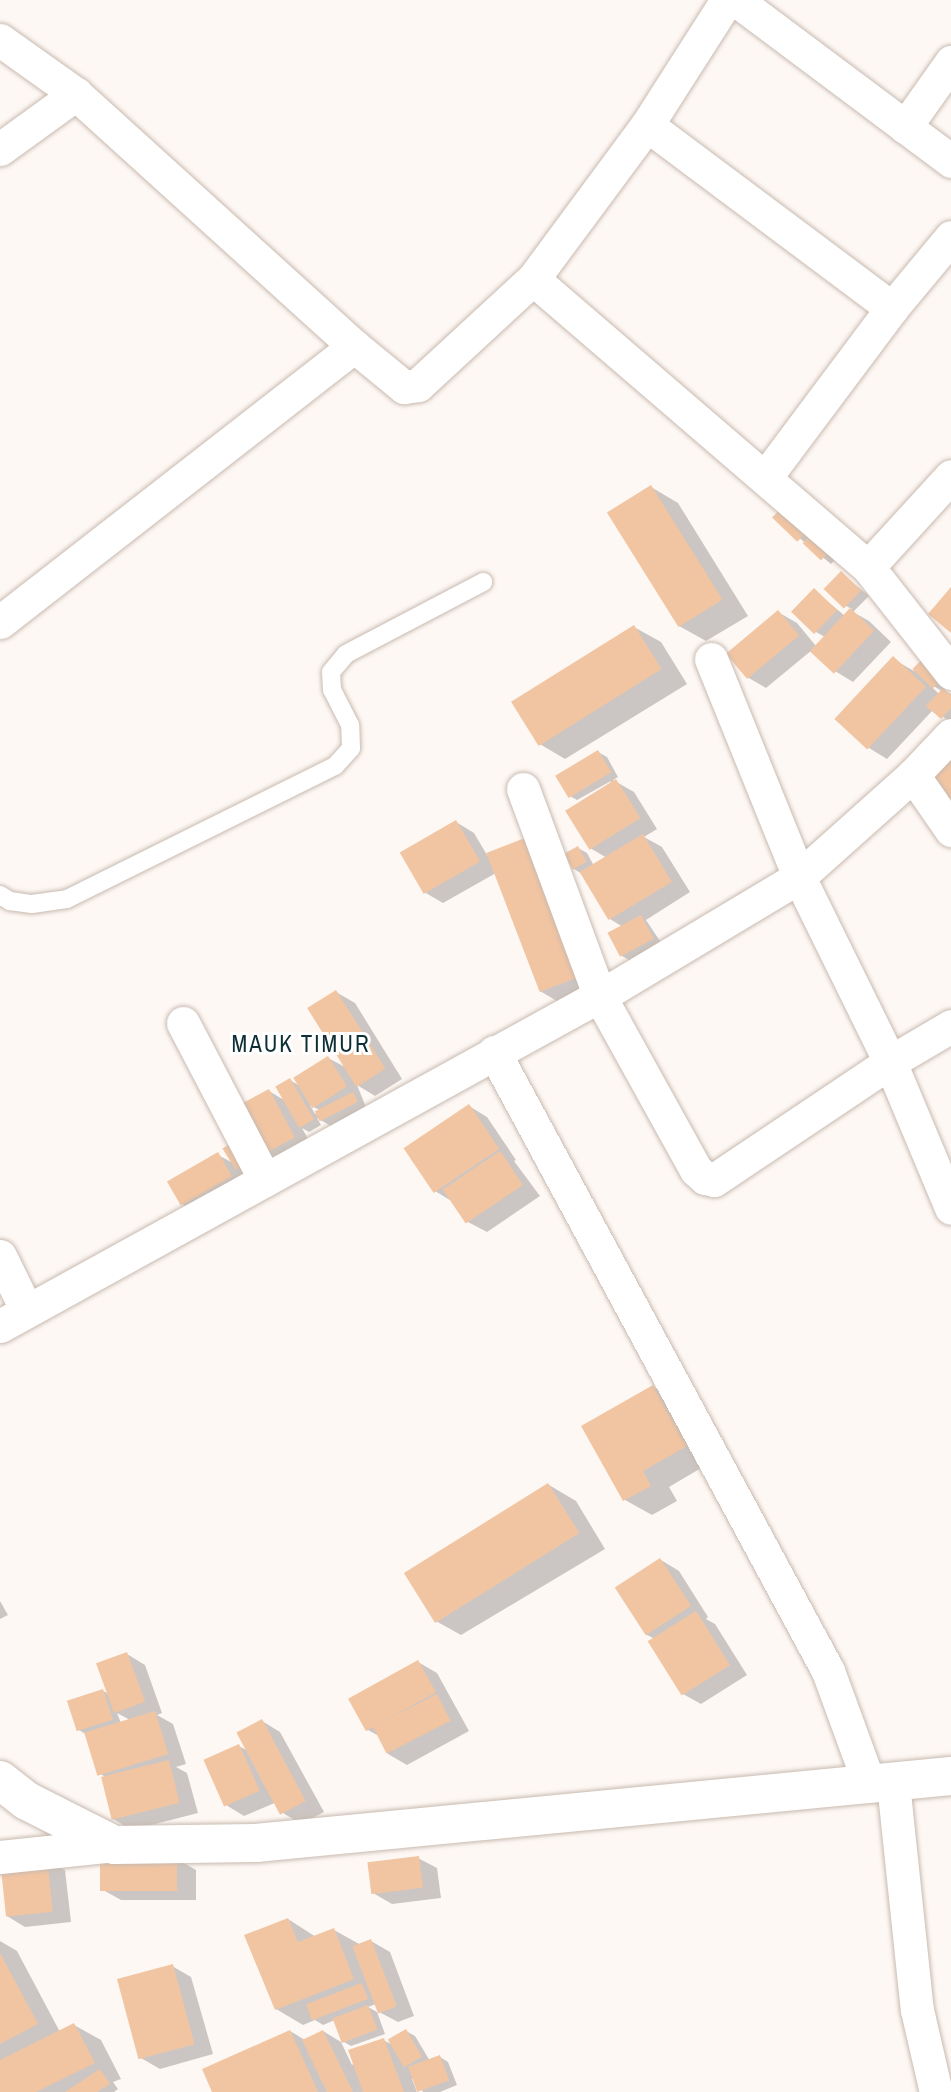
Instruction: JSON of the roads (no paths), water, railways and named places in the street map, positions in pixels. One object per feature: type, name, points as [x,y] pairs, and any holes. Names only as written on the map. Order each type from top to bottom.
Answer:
[{"type":"main road","points":[[0,1780],[27,1801],[114,1845],[256,1843],[951,1776]]},
{"type":"street","points":[[0,40],[76,93],[354,346],[404,387],[418,384],[533,279],[647,125],[727,0]]},
{"type":"street","points":[[736,0],[951,161]]},
{"type":"street","points":[[905,127],[951,62]]},
{"type":"street","points":[[0,149],[76,93]]},
{"type":"street","points":[[647,125],[892,308]]},
{"type":"street","points":[[765,478],[892,308],[951,237]]},
{"type":"street","points":[[533,279],[868,567],[951,673]]},
{"type":"street","points":[[0,622],[354,346]]},
{"type":"street","points":[[868,567],[951,476]]},
{"type":"street","points":[[711,659],[799,877],[890,1062],[951,1208]]},
{"type":"street","points":[[0,1256],[14,1319],[599,995],[799,877],[913,775],[951,735]]},
{"type":"street","points":[[913,775],[951,830]]},
{"type":"street","points":[[523,789],[599,995],[696,1170],[705,1178],[714,1180],[890,1062],[951,1026]]},
{"type":"street","points":[[183,1023],[265,1180]]},
{"type":"street","points":[[494,1052],[828,1671],[882,1784],[917,2010],[926,2059],[936,2092]]},
{"type":"street","points":[[0,1857],[114,1845]]},
{"type":"lane","points":[[0,895],[10,901],[32,904],[66,899],[335,766],[351,747],[350,725],[332,690],[331,672],[346,654],[483,582]]},
{"type":"district","name":"MAUK TIMUR","points":[[301,1044]]}]
